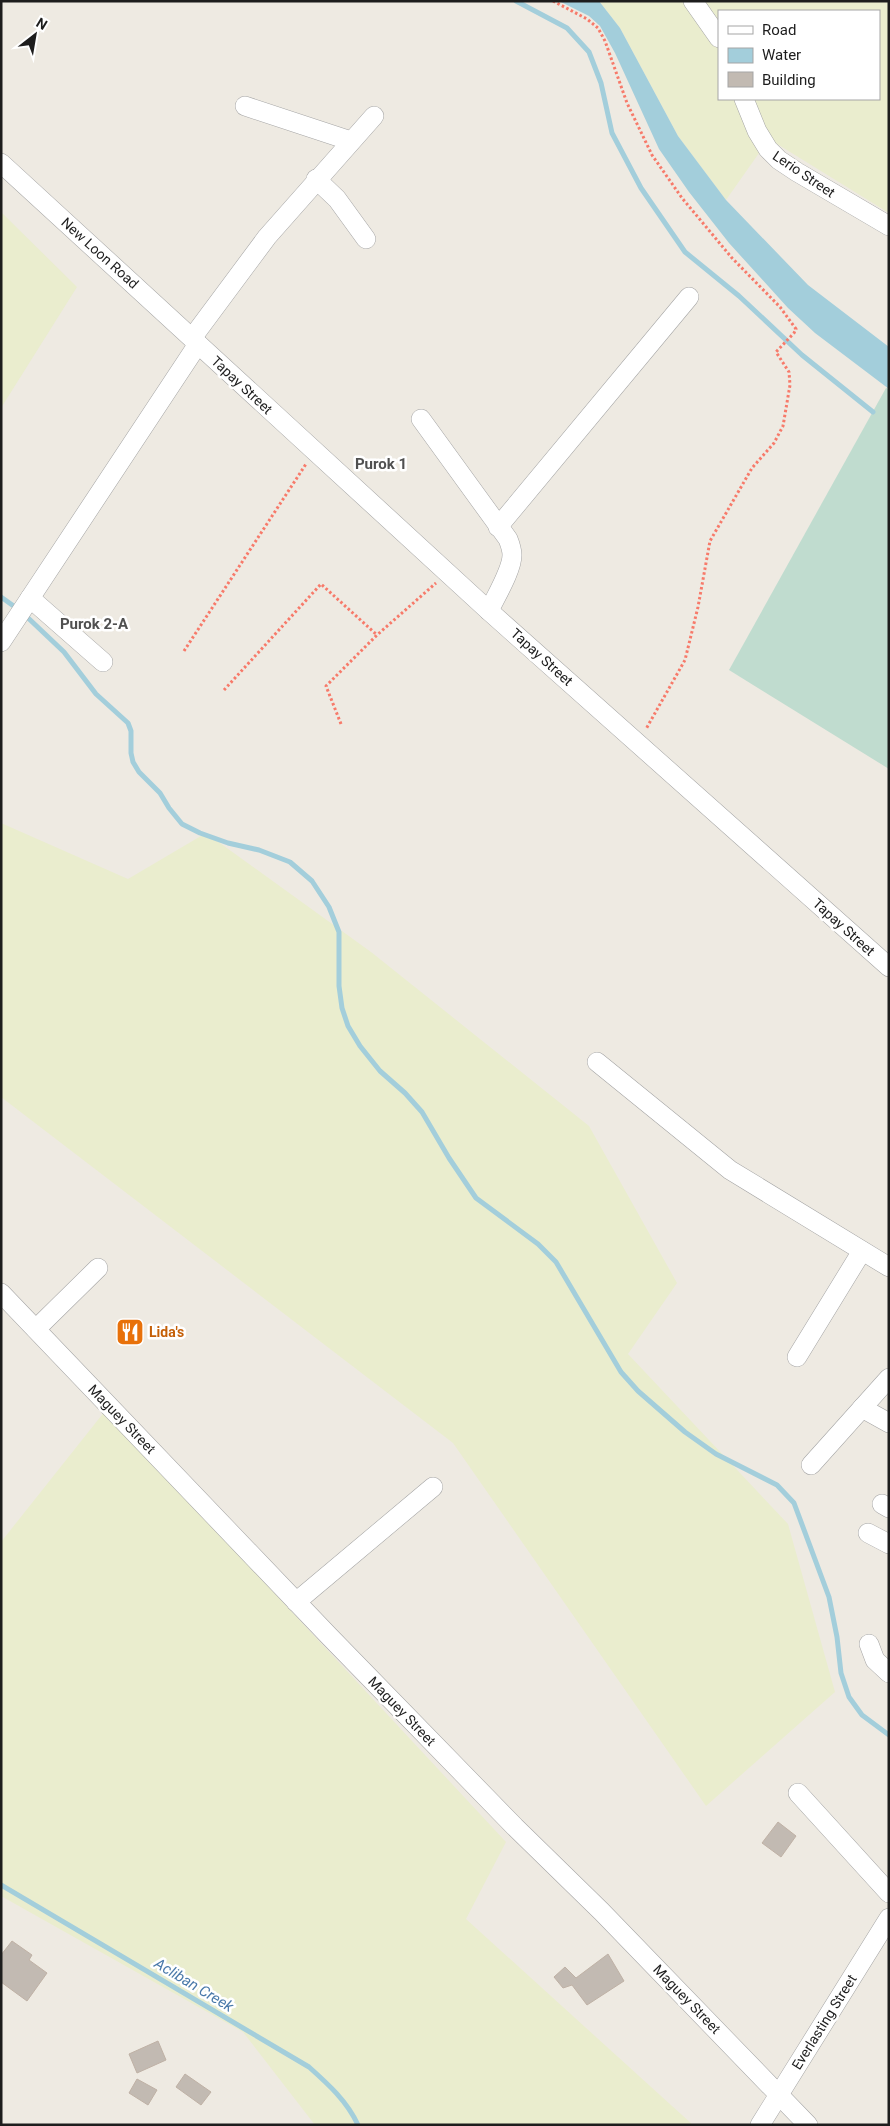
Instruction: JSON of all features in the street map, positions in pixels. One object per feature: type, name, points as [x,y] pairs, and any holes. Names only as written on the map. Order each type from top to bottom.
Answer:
[{"type":"street","points":[[693,1],[718,37]]},
{"type":"street","name":"Lerio Street","points":[[744,100],[757,131],[768,149],[779,160],[796,172],[889,226]]},
{"type":"street","points":[[245,106],[351,141]]},
{"type":"street","points":[[1,642],[195,341],[267,237],[316,179],[374,116]]},
{"type":"street","name":"New Loon Road","points":[[1,163],[195,341]]},
{"type":"street","points":[[316,179],[337,199],[366,239]]},
{"type":"street","points":[[498,526],[689,297]]},
{"type":"street","name":"Tapay Street","points":[[195,341],[490,611],[889,968]]},
{"type":"street","points":[[421,419],[508,540],[512,555],[490,611]]},
{"type":"street","points":[[30,598],[103,662]]},
{"type":"street","points":[[597,1062],[730,1170],[889,1267]]},
{"type":"street","points":[[797,1357],[862,1251]]},
{"type":"street","points":[[36,1329],[98,1268]]},
{"type":"street","name":"Maguey Street","points":[[5,1303],[36,1329],[296,1602],[515,1827],[602,1912],[808,2125]]},
{"type":"street","points":[[811,1466],[889,1378]]},
{"type":"street","points":[[862,1408],[889,1423]]},
{"type":"street","points":[[296,1602],[433,1487]]},
{"type":"street","points":[[868,1533],[889,1544]]},
{"type":"street","points":[[869,1644],[875,1660],[889,1673]]},
{"type":"street","points":[[798,1793],[889,1893]]},
{"type":"street","name":"Everlasting Street","points":[[760,2125],[889,1918]]},
{"type":"path","points":[[553,1],[587,18],[598,28],[605,41],[627,103],[652,155],[682,198],[726,251],[780,307],[795,328],[794,333],[777,350],[789,372],[790,385],[783,426],[774,443],[752,468],[710,541],[698,607],[685,660],[657,712],[636,742]]},
{"type":"path","points":[[184,651],[314,451]]},
{"type":"path","points":[[341,724],[326,686],[377,635],[448,573]]},
{"type":"path","points":[[224,690],[321,584],[377,635]]},
{"type":"green space","points":[[599,1],[889,1],[889,213],[769,139],[726,200],[678,136],[620,28]]},
{"type":"green space","points":[[1,212],[77,287],[1,408]]},
{"type":"green space","points":[[886,388],[889,389],[889,769],[729,670]]},
{"type":"green space","points":[[1,823],[128,879],[206,833],[371,952],[589,1126],[677,1283],[628,1354],[788,1524],[835,1692],[706,1806],[453,1443],[1,1097]]},
{"type":"green space","points":[[105,1411],[506,1842],[466,1919],[693,2125],[315,2125],[243,2032],[1,1896],[1,1542]]},
{"type":"water","points":[[559,1],[599,1],[620,28],[678,136],[726,200],[808,285],[889,347],[889,389],[815,333],[788,308],[729,243],[689,192],[659,149],[615,53],[600,26],[589,16]]},
{"type":"building","points":[[778,1822],[796,1836],[781,1857],[762,1843]]},
{"type":"building","points":[[12,1941],[32,1955],[29,1960],[47,1973],[27,2001],[1,1982],[1,1955]]},
{"type":"building","points":[[608,1954],[624,1981],[587,2005],[572,1985],[563,1988],[554,1977],[565,1967],[576,1978]]},
{"type":"building","points":[[158,2041],[166,2060],[137,2073],[129,2054]]},
{"type":"building","points":[[185,2074],[211,2092],[201,2105],[176,2087]]},
{"type":"building","points":[[137,2079],[157,2090],[148,2105],[129,2093]]},
{"type":"waterway","points":[[516,1],[567,28],[589,52],[601,83],[612,133],[641,188],[685,252],[739,296],[802,355],[873,412]]},
{"type":"waterway","points":[[1,597],[15,607]]},
{"type":"waterway","points":[[26,616],[64,652],[96,694],[128,723],[131,731],[133,762],[139,772],[160,793],[182,824],[228,843],[259,850],[290,862],[312,881],[329,907],[339,932],[339,986],[342,1008],[348,1026],[360,1046],[380,1071],[405,1093],[422,1112],[449,1158],[476,1198],[538,1244],[556,1262],[621,1372],[638,1391],[685,1432],[716,1454],[777,1485],[794,1503],[829,1597],[837,1637],[841,1673],[849,1697],[862,1715],[889,1735]]},
{"type":"waterway","name":"Acliban Creek","points":[[1,1885],[309,2067],[343,2101],[358,2125]]},
{"type":"place","name":"Lida's","points":[[130,1332]]},
{"type":"district","name":"Purok 1","points":[[381,464]]},
{"type":"district","name":"Purok 2-A","points":[[94,624]]}]
